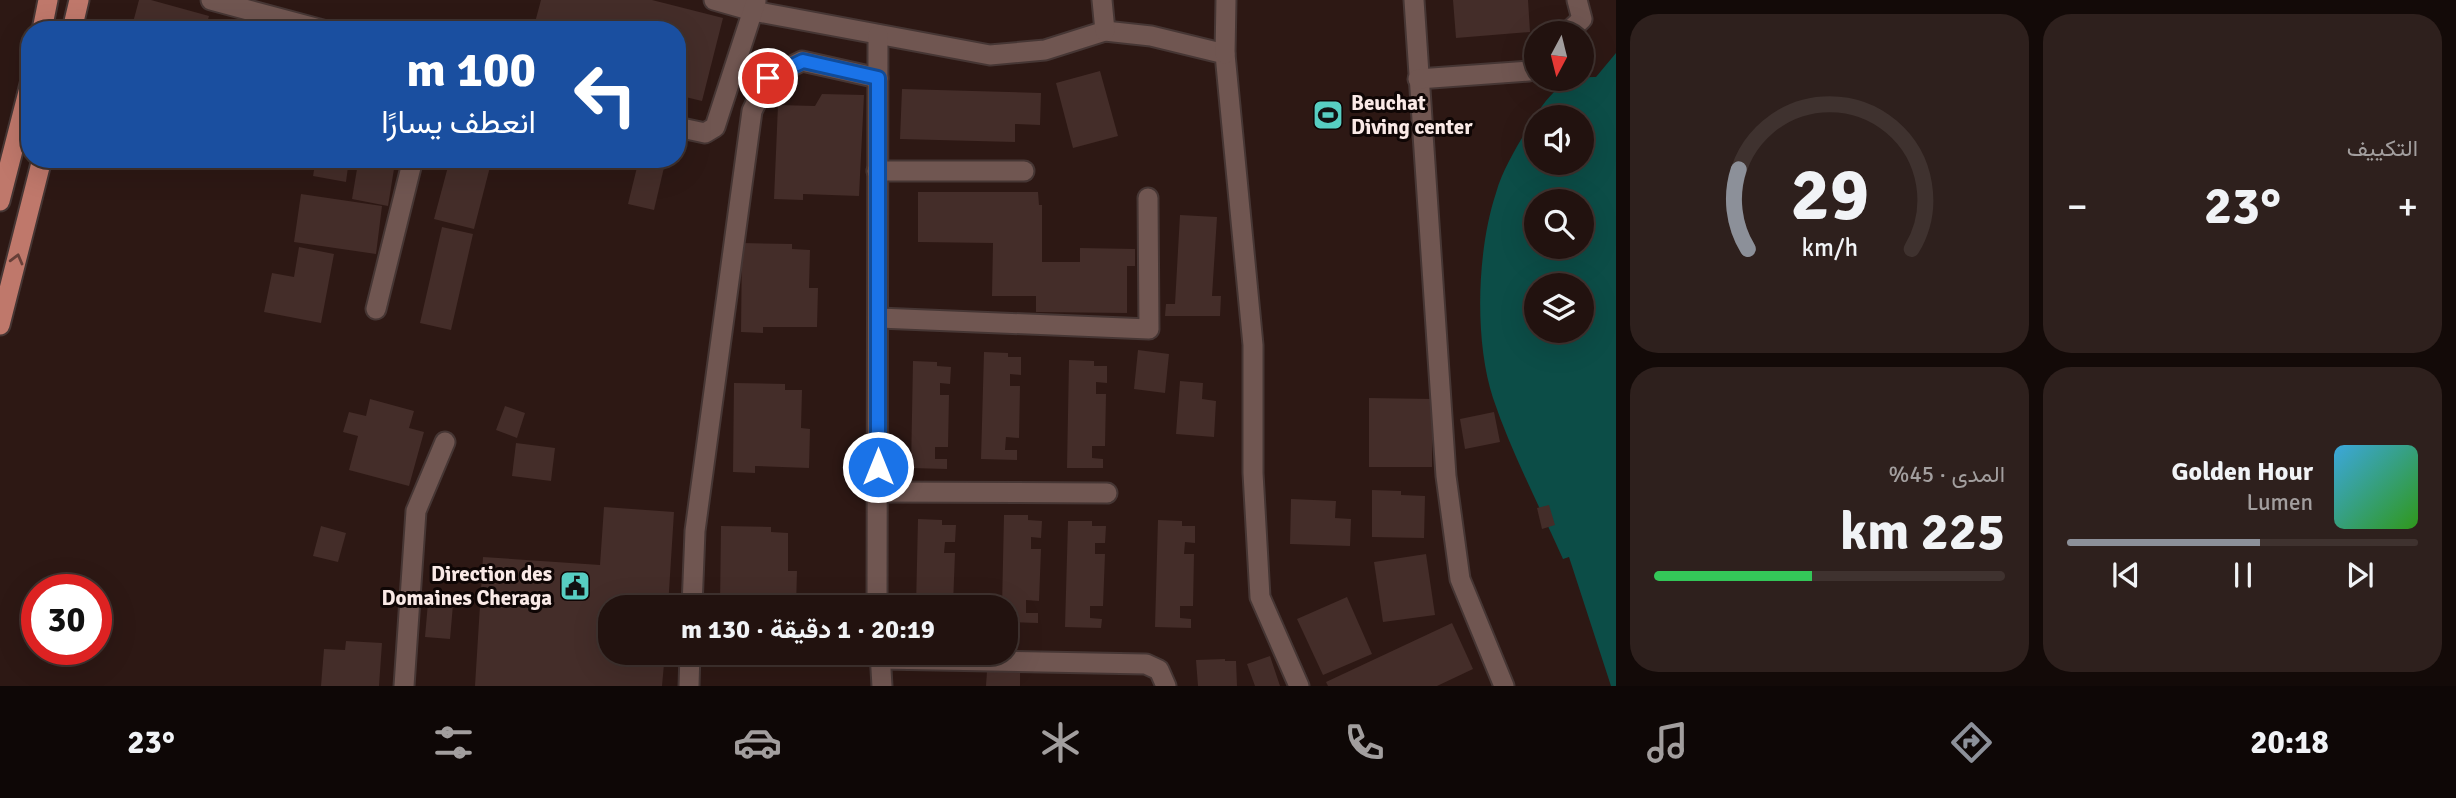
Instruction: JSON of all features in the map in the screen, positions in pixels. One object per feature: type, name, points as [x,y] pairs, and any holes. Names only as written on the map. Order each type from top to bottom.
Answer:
[{"type":"main road","points":[[44,21],[48,0]]},
{"type":"main road","points":[[74,21],[79,0]]},
{"type":"main road","points":[[0,201],[21,119]]},
{"type":"main road","points":[[0,325],[40,168]]},
{"type":"street","points":[[211,0],[289,21]]},
{"type":"street","points":[[714,0],[755,5],[878,35],[990,55],[1045,50],[1105,31],[1151,36],[1225,54]]},
{"type":"street","points":[[1102,0],[1105,31]]},
{"type":"street","points":[[1226,0],[1225,54],[1253,345],[1253,473],[1260,597],[1299,686]]},
{"type":"street","points":[[1414,0],[1446,476],[1460,579],[1504,686]]},
{"type":"street","points":[[1577,0],[1582,19],[1580,21]]},
{"type":"street","points":[[686,129],[705,133],[715,127],[755,5]]},
{"type":"street","points":[[877,595],[878,35]]},
{"type":"street","points":[[692,595],[695,531],[752,111],[768,78],[803,61],[878,78]]},
{"type":"street","points":[[1418,79],[1524,71]]},
{"type":"street","points":[[376,309],[411,168]]},
{"type":"street","points":[[877,171],[1024,171]]},
{"type":"street","points":[[879,318],[1149,330],[1148,198]]},
{"type":"street","points":[[404,686],[416,511],[445,442]]},
{"type":"street","points":[[877,492],[1107,493]]},
{"type":"street","points":[[1018,660],[1146,664],[1159,670],[1166,686]]},
{"type":"street","points":[[689,686],[690,665]]},
{"type":"street","points":[[881,665],[882,686]]},
{"type":"water","points":[[1616,53],[1616,686],[1611,686],[1569,557],[1563,559],[1500,418],[1487,375],[1481,323],[1480,295],[1485,241],[1496,193],[1505,169],[1524,136],[1524,175],[1594,175],[1594,105],[1544,105],[1555,91],[1594,91],[1594,77]]},
{"type":"building","points":[[139,0],[151,0],[209,16],[208,21],[133,21]]},
{"type":"building","points":[[541,0],[652,0],[723,18],[702,101],[686,97],[686,21],[535,21]]},
{"type":"building","points":[[1453,0],[1528,0],[1529,21],[1524,21],[1524,32],[1456,38]]},
{"type":"building","points":[[1100,71],[1118,136],[1073,148],[1056,83]]},
{"type":"building","points":[[902,89],[1041,93],[1040,125],[1015,124],[1015,142],[900,139]]},
{"type":"building","points":[[822,94],[864,95],[859,196],[803,194],[803,200],[774,199],[778,105],[815,106]]},
{"type":"building","points":[[314,168],[348,168],[346,182],[313,176]]},
{"type":"building","points":[[357,168],[394,169],[388,206],[352,199]]},
{"type":"building","points":[[448,168],[490,168],[474,229],[434,219]]},
{"type":"building","points":[[637,168],[664,168],[654,210],[628,204]]},
{"type":"building","points":[[918,192],[1038,192],[1039,205],[1042,205],[1042,262],[1080,262],[1080,248],[1135,249],[1135,266],[1127,266],[1127,313],[1036,312],[1036,296],[992,296],[993,243],[918,242]]},
{"type":"building","points":[[301,194],[382,206],[376,254],[294,242]]},
{"type":"building","points":[[1180,215],[1217,217],[1212,296],[1221,296],[1220,316],[1165,316],[1166,304],[1175,304]]},
{"type":"building","points":[[442,227],[473,234],[451,330],[420,323]]},
{"type":"building","points":[[742,243],[792,244],[792,249],[810,250],[809,288],[818,288],[817,327],[763,327],[763,333],[741,332]]},
{"type":"building","points":[[299,247],[334,254],[321,323],[264,312],[272,273],[294,277]]},
{"type":"building","points":[[1138,350],[1169,354],[1165,393],[1134,389]]},
{"type":"building","points":[[984,352],[1008,353],[1008,357],[1021,357],[1021,375],[1010,374],[1010,386],[1020,386],[1019,438],[1006,437],[1005,450],[1017,450],[1017,460],[981,459]]},
{"type":"building","points":[[1069,360],[1094,361],[1094,366],[1107,366],[1107,383],[1096,382],[1096,394],[1106,394],[1105,446],[1092,446],[1092,458],[1103,459],[1103,468],[1067,468]]},
{"type":"building","points":[[913,361],[937,362],[937,366],[951,367],[950,384],[940,383],[940,395],[949,395],[948,447],[935,447],[935,459],[947,459],[947,469],[911,468]]},
{"type":"building","points":[[1180,381],[1203,383],[1202,399],[1216,401],[1214,437],[1176,434]]},
{"type":"building","points":[[734,383],[785,384],[785,390],[802,390],[801,428],[810,429],[809,468],[755,466],[755,473],[733,472]]},
{"type":"building","points":[[1369,398],[1432,399],[1432,467],[1369,467]]},
{"type":"building","points":[[370,399],[414,411],[409,428],[424,432],[409,486],[349,470],[358,436],[343,432],[349,412],[366,416]]},
{"type":"building","points":[[505,406],[525,413],[517,438],[496,430]]},
{"type":"building","points":[[1494,412],[1500,442],[1465,449],[1460,419]]},
{"type":"building","points":[[516,443],[555,448],[551,481],[512,476]]},
{"type":"building","points":[[1372,490],[1401,491],[1401,495],[1425,496],[1424,538],[1372,537]]},
{"type":"building","points":[[1291,499],[1336,501],[1335,518],[1351,519],[1350,546],[1290,544]]},
{"type":"building","points":[[1549,505],[1555,525],[1542,529],[1537,508]]},
{"type":"building","name":"Direction des Domaines Cheraga","points":[[604,507],[674,512],[669,595],[598,595],[598,665],[664,665],[662,686],[475,686],[483,557],[600,565]]},
{"type":"building","points":[[1004,515],[1028,515],[1028,520],[1042,521],[1041,538],[1031,537],[1031,549],[1041,549],[1039,601],[1026,600],[1026,613],[1038,613],[1038,623],[1018,622],[1018,595],[1002,595]]},
{"type":"building","points":[[918,519],[942,520],[942,525],[956,525],[955,542],[945,542],[944,553],[955,553],[953,595],[916,595]]},
{"type":"building","points":[[1158,520],[1182,521],[1182,526],[1195,526],[1195,543],[1185,542],[1184,554],[1194,554],[1193,606],[1180,606],[1180,618],[1191,619],[1191,628],[1155,627]]},
{"type":"building","points":[[1068,521],[1092,521],[1092,526],[1106,526],[1105,543],[1095,543],[1095,554],[1105,554],[1103,606],[1090,606],[1090,618],[1102,619],[1101,628],[1065,627]]},
{"type":"building","points":[[321,526],[346,533],[338,562],[313,556]]},
{"type":"building","points":[[721,526],[771,527],[771,532],[788,533],[788,571],[797,571],[796,595],[720,595]]},
{"type":"building","points":[[1426,554],[1435,615],[1383,622],[1374,562]]},
{"type":"building","points":[[429,591],[454,593],[450,639],[425,637]]},
{"type":"building","points":[[1347,597],[1372,654],[1323,675],[1297,619]]},
{"type":"building","points":[[1452,623],[1473,669],[1437,686],[1328,686],[1326,682]]},
{"type":"building","points":[[346,641],[382,643],[379,686],[321,686],[324,649],[345,650]]},
{"type":"building","points":[[1270,656],[1280,686],[1255,686],[1247,664]]},
{"type":"building","points":[[1196,660],[1236,661],[1237,686],[1198,686]]},
{"type":"building","points":[[987,671],[1020,672],[1020,686],[986,686]]},
{"type":"place","name":"Beuchat Diving center","points":[[1328,115]]},
{"type":"place","name":"Direction des Domaines Cheraga","points":[[575,586]]},
{"type":"route","points":[[768,78],[803,61],[878,78],[878,467]]}]
